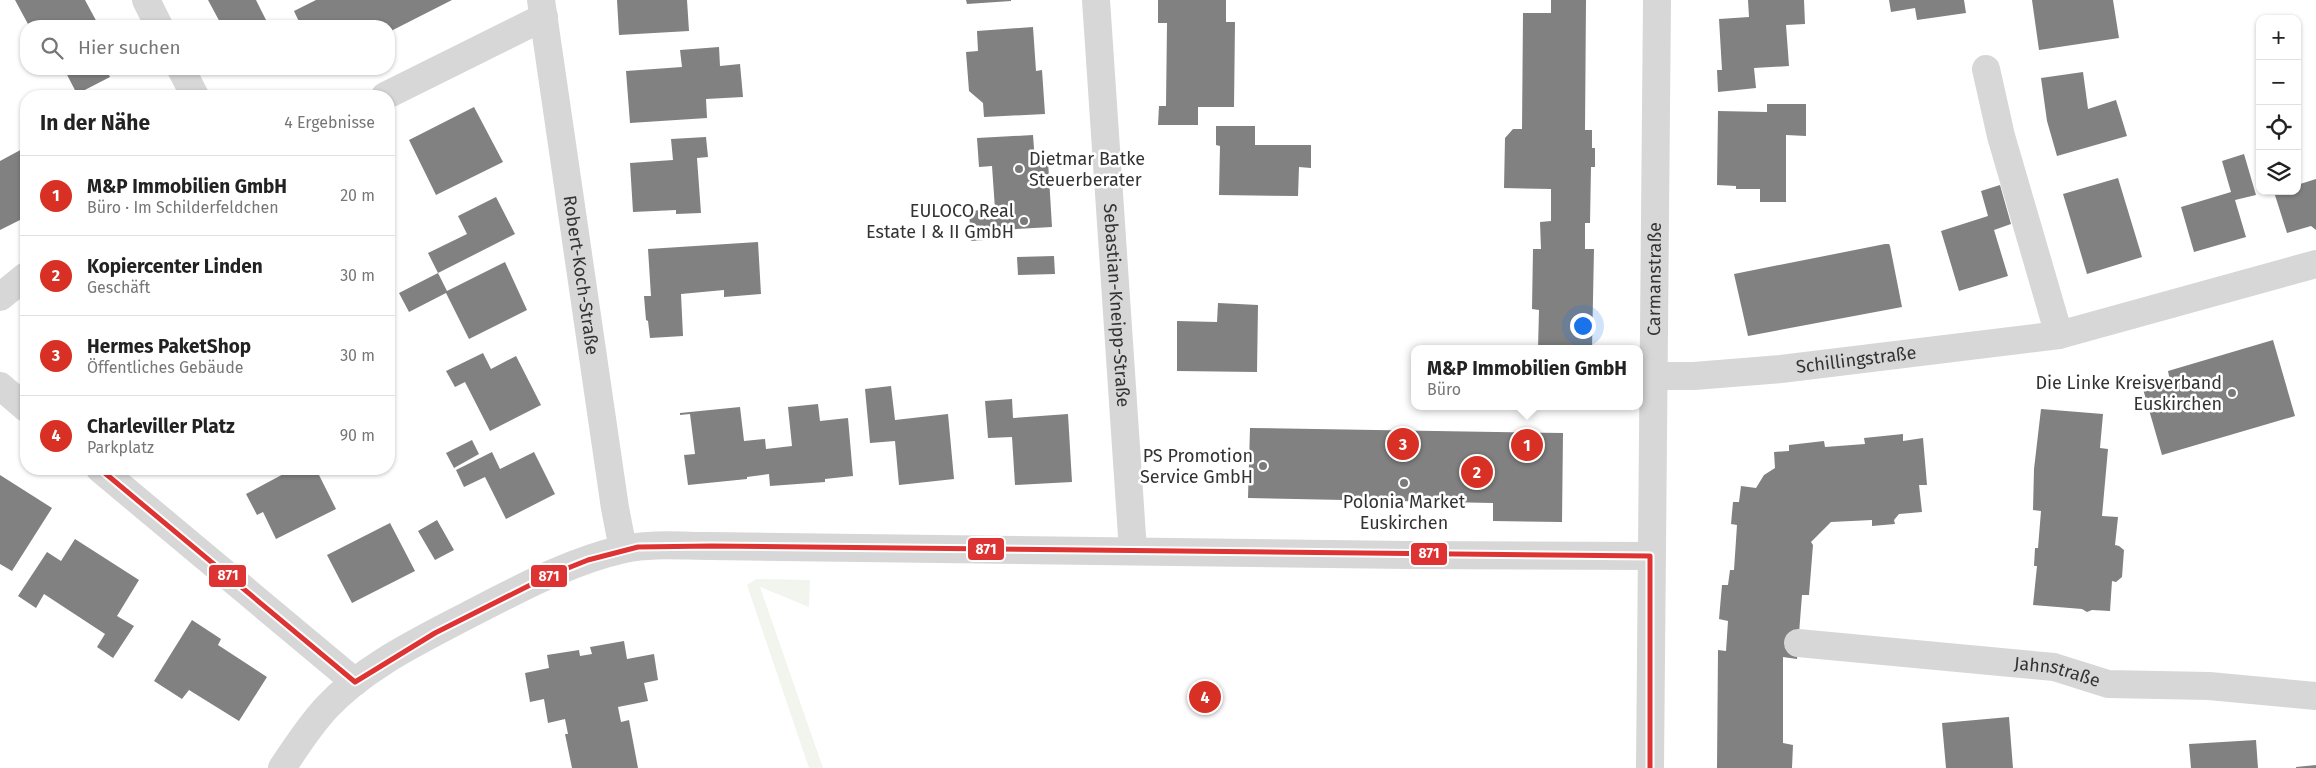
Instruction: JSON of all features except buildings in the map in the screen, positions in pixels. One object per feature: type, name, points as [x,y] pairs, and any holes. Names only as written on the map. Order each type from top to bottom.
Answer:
[{"type":"street","points":[[146,0],[156,20]]},
{"type":"street","name":"Sebastian-Kneipp-Straße","points":[[1096,0],[1133,551]]},
{"type":"street","name":"Carmanstraße","points":[[1650,768],[1650,556],[1657,0]]},
{"type":"street","points":[[395,90],[542,8]]},
{"type":"street","name":"Robert-Koch-Straße","points":[[542,8],[615,508],[623,549]]},
{"type":"street","points":[[1986,69],[2000,136],[2059,335]]},
{"type":"street","points":[[184,75],[191,90]]},
{"type":"street","name":"Schillingstraße","points":[[1653,376],[1694,376],[1780,370],[2059,335],[2316,264]]},
{"type":"street","points":[[0,297],[20,281]]},
{"type":"street","points":[[0,386],[20,403]]},
{"type":"street","points":[[107,475],[355,682]]},
{"type":"street","points":[[282,768],[327,706],[355,682],[435,633],[491,604],[548,576],[588,560],[623,549],[668,546],[1650,556]]},
{"type":"street","name":"Jahnstraße","points":[[1798,643],[2054,666],[2108,684],[2209,686],[2316,696]]},
{"type":"shaded area","points":[[756,579],[810,580],[809,607],[760,587],[823,768],[809,768],[747,585]]},
{"type":"transit line","name":"871","points":[[107,475],[355,682]]},
{"type":"transit line","name":"871","points":[[355,682],[435,633],[548,576],[588,560],[638,547],[711,546],[1650,556]]},
{"type":"transit line","name":"871","points":[[1650,556],[1650,768]]},
{"type":"place","name":"Dietmar Batke Steuerberater","points":[[1019,169]]},
{"type":"place","name":"EULOCO Real Estate I & II GmbH","points":[[1024,221]]},
{"type":"place","name":"Die Linke Kreisverband Euskirchen","points":[[2232,393]]},
{"type":"place","name":"Hermes PaketShop","points":[[1403,444]]},
{"type":"place","name":"M&P Immobilien GmbH","points":[[1527,445]]},
{"type":"place","name":"PS Promotion Service GmbH","points":[[1263,466]]},
{"type":"place","name":"Kopiercenter Linden","points":[[1477,472]]},
{"type":"place","name":"Polonia Market Euskirchen","points":[[1404,483]]},
{"type":"place","name":"Charleviller Platz","points":[[1205,697]]}]
